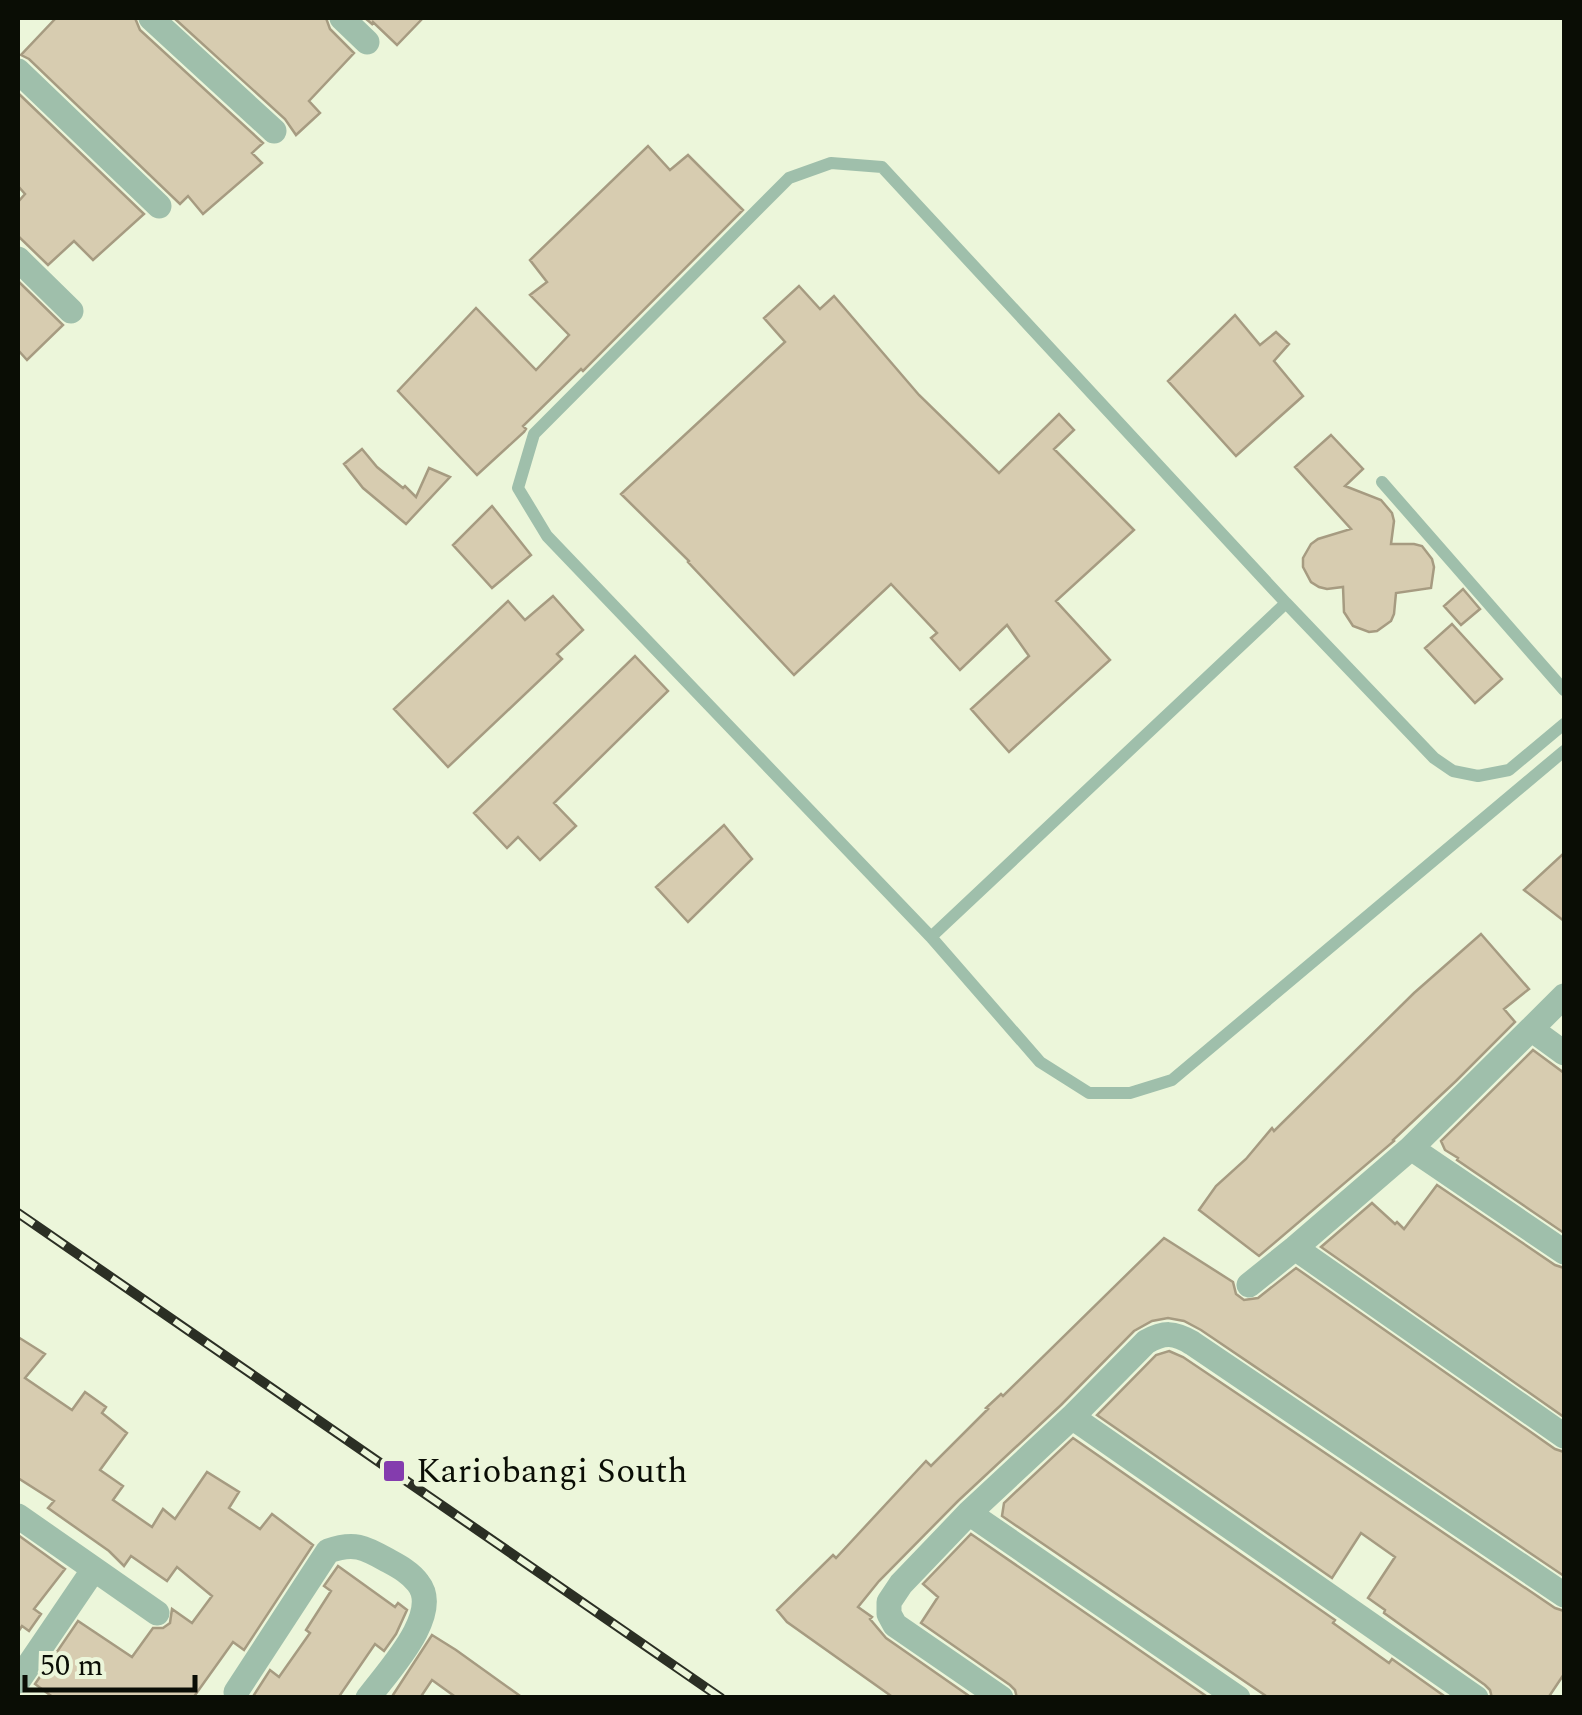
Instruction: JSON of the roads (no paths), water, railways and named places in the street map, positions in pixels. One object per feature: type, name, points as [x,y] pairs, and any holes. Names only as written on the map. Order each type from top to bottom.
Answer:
[{"type":"street","points":[[151,18],[274,131]]},
{"type":"street","points":[[342,18],[367,42]]},
{"type":"street","points":[[18,71],[160,206]]},
{"type":"street","points":[[18,259],[71,312]]},
{"type":"street","points":[[1249,1284],[1412,1148],[1564,996]]},
{"type":"street","points":[[1530,1029],[1564,1053]]},
{"type":"street","points":[[1412,1148],[1564,1252]]},
{"type":"street","points":[[1295,1248],[1564,1436]]},
{"type":"street","points":[[1001,1698],[896,1625],[889,1602],[901,1584],[970,1513],[1146,1342],[1160,1334],[1176,1334],[1564,1595]]},
{"type":"street","points":[[1072,1417],[1476,1698]]},
{"type":"street","points":[[970,1513],[1238,1698]]},
{"type":"street","points":[[18,1516],[158,1613]]},
{"type":"street","points":[[236,1692],[328,1551],[346,1545],[366,1549],[406,1571],[421,1585],[426,1600],[413,1636],[368,1698]]},
{"type":"street","points":[[18,1681],[94,1569]]},
{"type":"lane","points":[[1564,724],[1509,770],[1478,776],[1453,771],[1434,758],[882,167],[831,163],[789,178],[534,434],[518,488],[546,536],[931,937],[1040,1062],[1089,1093],[1130,1093],[1172,1080],[1564,751]]},
{"type":"lane","points":[[1382,482],[1564,690]]},
{"type":"lane","points":[[931,937],[1286,603]]},
{"type":"railway","points":[[18,1213],[721,1698]]},
{"type":"place","name":"Kariobangi South","points":[[394,1471]]}]
